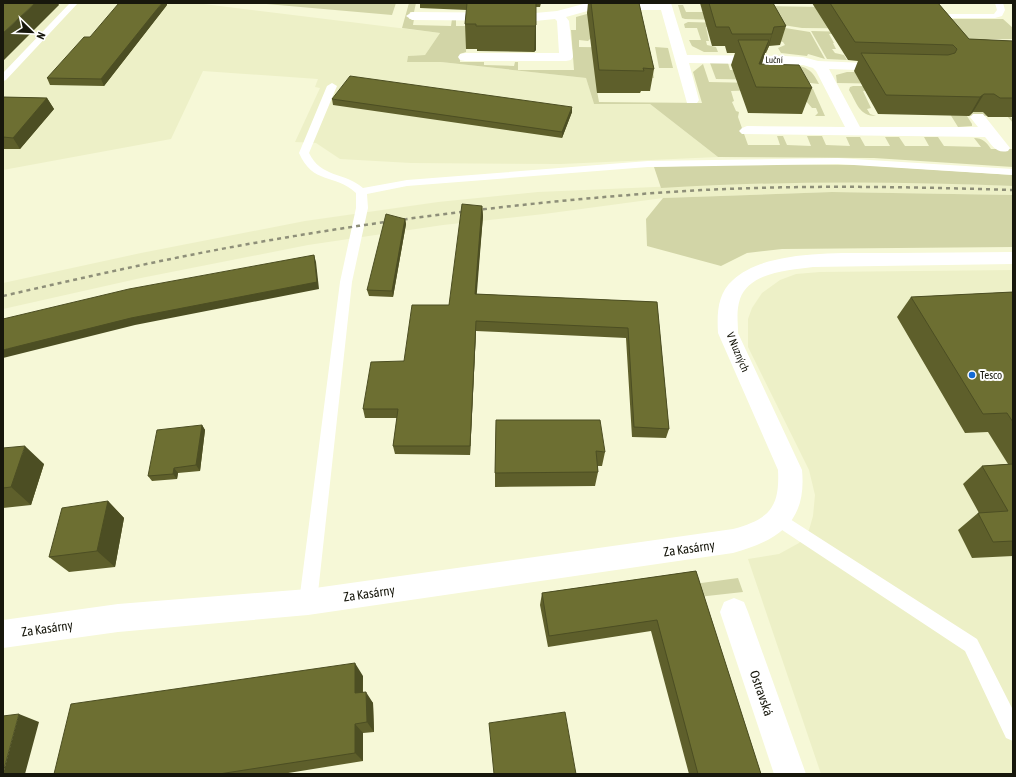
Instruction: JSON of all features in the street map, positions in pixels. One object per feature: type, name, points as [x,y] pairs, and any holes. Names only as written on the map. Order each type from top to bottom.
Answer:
[{"type":"street","points":[[412,16],[535,17],[558,15],[590,6],[665,4],[692,100]]},
{"type":"street","points":[[465,57],[566,57],[563,21],[558,15]]},
{"type":"street","name":"Luční","points":[[681,59],[785,60],[803,61],[818,65],[895,67]]},
{"type":"street","points":[[818,65],[822,69],[855,132]]},
{"type":"street","points":[[978,116],[1002,148]]},
{"type":"street","points":[[747,131],[990,132]]},
{"type":"street","name":"V Nuzných","points":[[733,541],[751,537],[766,530],[779,519],[786,509],[791,495],[790,470],[728,333],[726,322],[728,304],[735,289],[745,279],[757,272],[784,264],[813,261],[1013,258]]},
{"type":"street","name":"Za Kasárny","points":[[3,634],[118,618],[308,602],[733,541]]},
{"type":"street","name":"Ostravská","points":[[734,612],[790,774]]},
{"type":"lane","points":[[3,78],[74,3]]},
{"type":"lane","points":[[925,16],[995,16],[999,14],[1001,10],[999,3]]},
{"type":"lane","points":[[308,602],[346,282],[362,208],[361,192],[352,184],[317,172],[308,163],[304,153],[332,86]]},
{"type":"lane","points":[[361,192],[407,183],[569,168],[663,163],[838,161],[1013,172]]},
{"type":"lane","points":[[779,519],[971,645],[1013,731]]},
{"type":"shaded area","points":[[3,3],[196,3],[440,33],[425,55],[408,56],[407,62],[441,62],[586,78],[594,104],[650,104],[718,157],[561,164],[411,163],[340,159],[316,143],[295,142],[320,88],[315,87],[318,79],[203,71],[171,139],[3,170]]},
{"type":"shaded area","points":[[255,3],[396,3],[392,15]]},
{"type":"shaded area","points":[[409,3],[416,3],[414,12],[410,12],[409,19],[414,19],[413,25],[451,26],[452,19],[456,19],[456,26],[488,26],[467,33],[466,52],[460,54],[460,62],[484,62],[484,65],[514,66],[515,62],[518,62],[518,70],[574,70],[571,30],[576,30],[576,17],[594,12],[641,9],[644,27],[591,38],[588,41],[579,40],[579,47],[649,48],[654,78],[646,78],[597,91],[599,102],[702,103],[693,72],[703,64],[709,82],[756,83],[761,90],[731,91],[734,101],[732,102],[736,111],[739,112],[738,117],[748,145],[780,145],[777,136],[783,136],[787,145],[811,146],[807,136],[822,136],[826,145],[850,146],[846,137],[860,137],[865,146],[890,146],[885,137],[899,137],[905,146],[929,146],[924,137],[938,137],[944,146],[981,147],[974,138],[977,138],[988,144],[991,149],[1013,149],[1013,167],[874,158],[718,157],[650,104],[594,104],[586,78],[441,62],[407,62],[408,56],[425,55],[440,33],[402,28]]},
{"type":"shaded area","points":[[761,3],[762,6],[823,7],[918,29],[802,28],[757,21],[685,19],[682,18],[678,5],[683,5],[686,12],[733,12]]},
{"type":"shaded area","points":[[1003,19],[1013,28],[1013,39],[955,40],[964,50],[1013,50],[1013,59],[1002,60],[1013,70],[1013,93],[1006,93],[1013,102],[1013,113],[961,50],[932,20]]},
{"type":"shaded area","points":[[688,22],[725,23],[715,27],[706,27],[709,41],[706,41],[707,45],[716,47],[718,52],[704,52],[692,46],[689,40],[701,40],[697,28],[685,28],[684,24]]},
{"type":"shaded area","points":[[760,24],[810,32],[825,59],[808,54],[807,56],[781,53],[778,48],[785,45],[783,42],[779,41]]},
{"type":"shaded area","points":[[811,31],[853,32],[829,34],[836,49],[832,49],[835,53],[844,55],[847,60],[827,59]]},
{"type":"shaded area","points":[[655,47],[668,48],[673,68],[659,68]]},
{"type":"shaded area","points":[[959,54],[1013,120],[1013,123],[1007,116],[967,116],[972,126],[958,127],[950,114],[899,84],[837,83],[836,75],[847,72],[861,72]]},
{"type":"shaded area","points":[[710,63],[728,63],[730,70],[781,71],[789,64],[795,65],[804,67],[811,72],[819,84],[784,80],[716,79]]},
{"type":"shaded area","points":[[809,86],[813,89],[825,116],[815,116],[818,113],[816,108],[812,108],[806,101]]},
{"type":"shaded area","points":[[886,86],[872,91],[863,91],[871,108],[867,109],[870,114],[876,116],[866,114],[859,108],[849,90],[850,87]]},
{"type":"shaded area","points":[[737,164],[862,165],[1013,175],[1013,186],[837,182],[661,188],[654,167]]},
{"type":"shaded area","points":[[915,182],[1013,186],[1013,195],[832,192],[663,198],[544,214],[443,225],[308,245],[141,278],[3,309],[3,283],[141,253],[305,221],[438,202],[538,192],[725,184]]},
{"type":"shaded area","points":[[832,192],[1013,195],[1013,247],[782,249],[747,253],[721,266],[647,246],[646,219],[663,198]]},
{"type":"shaded area","points":[[1013,270],[1013,774],[821,774],[748,559],[779,554],[799,543],[809,530],[813,516],[815,495],[809,470],[748,347],[748,319],[752,308],[762,293],[780,280],[796,274],[820,272]]},
{"type":"shaded area","points":[[738,578],[743,592],[698,597],[694,584]]},
{"type":"building","points":[[3,3],[35,3],[3,33]]},
{"type":"building","points":[[119,3],[162,3],[101,79],[47,78],[84,37],[90,37]]},
{"type":"building","points":[[467,3],[536,3],[536,25],[476,26],[476,24],[465,24]]},
{"type":"building","points":[[591,3],[639,3],[654,69],[643,68],[644,71],[599,70]]},
{"type":"building","points":[[709,3],[773,3],[786,26],[774,27],[772,34],[732,34],[729,27],[716,27]]},
{"type":"building","points":[[830,3],[938,3],[969,39],[1013,41],[1013,98],[1000,98],[994,94],[984,94],[980,97],[886,95],[861,53],[948,55],[955,53],[957,49],[953,45],[855,42]]},
{"type":"building","points":[[738,40],[769,40],[759,64],[799,65],[812,88],[756,87]]},
{"type":"building","points":[[350,76],[572,107],[562,132],[332,99]]},
{"type":"building","points":[[3,97],[47,98],[13,138],[3,137]]},
{"type":"building","points":[[462,204],[482,206],[475,294],[657,302],[669,429],[634,427],[628,328],[476,321],[470,446],[393,446],[398,409],[363,409],[371,362],[404,361],[412,305],[449,305]]},
{"type":"building","points":[[386,214],[405,219],[392,291],[367,290]]},
{"type":"building","points":[[314,255],[317,282],[131,318],[3,350],[3,319],[129,289]]},
{"type":"building","points":[[1013,292],[1013,422],[1007,413],[983,414],[911,297]]},
{"type":"building","points":[[496,420],[600,420],[605,452],[596,451],[598,472],[495,473]]},
{"type":"building","points":[[202,425],[196,465],[174,468],[173,474],[148,476],[157,430]]},
{"type":"building","points":[[25,446],[11,487],[3,488],[3,448]]},
{"type":"building","points":[[1013,464],[1013,541],[993,542],[978,513],[1008,511],[982,466]]},
{"type":"building","points":[[108,501],[97,551],[49,557],[62,508]]},
{"type":"building","points":[[696,571],[761,774],[698,774],[657,620],[549,636],[542,593]]},
{"type":"building","points":[[355,663],[355,693],[366,692],[367,722],[355,724],[355,753],[219,774],[54,774],[71,704]]},
{"type":"building","points":[[565,712],[576,774],[494,774],[489,723]]},
{"type":"building","points":[[19,714],[3,773],[3,716]]},
{"type":"railway","points":[[3,296],[159,261],[301,235],[441,214],[582,199],[677,191],[725,189],[869,187],[1013,190]]},
{"type":"place","name":"Tesco","points":[[972,375]]}]
